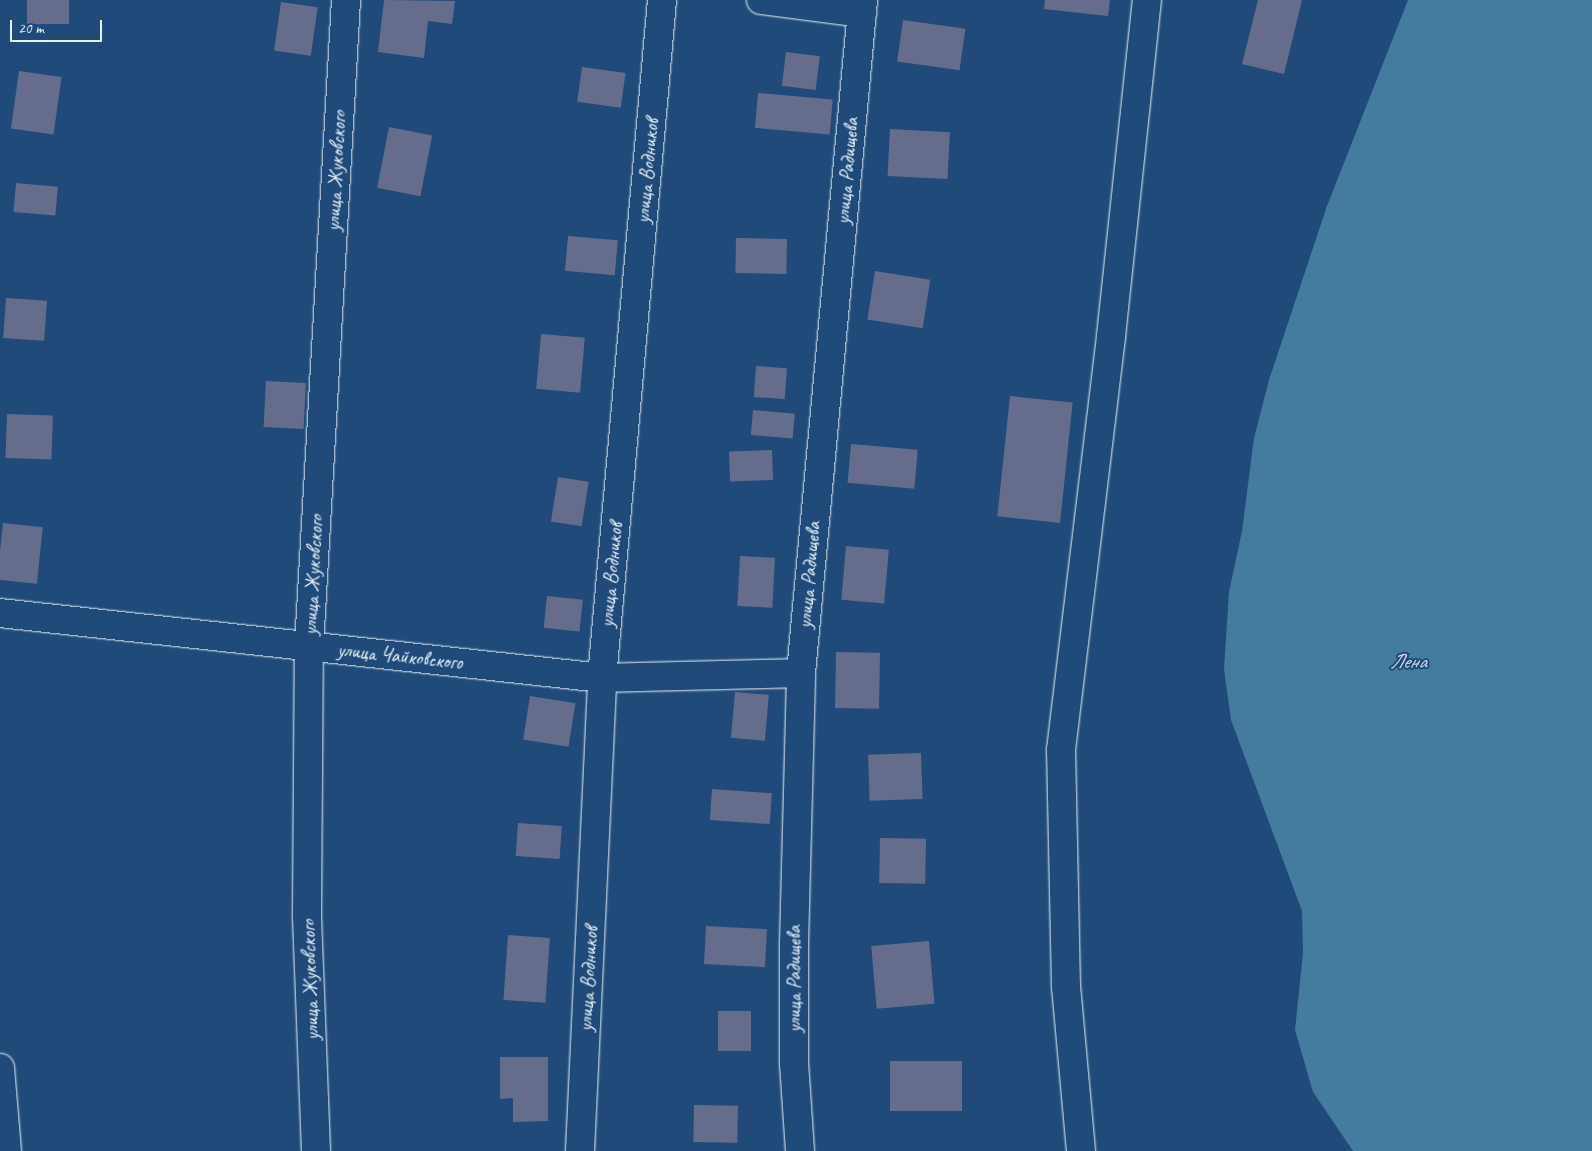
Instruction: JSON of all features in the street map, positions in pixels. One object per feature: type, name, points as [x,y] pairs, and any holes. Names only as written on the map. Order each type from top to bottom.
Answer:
[{"type":"street","name":"улица Жуковского","points":[[316,1151],[307,914],[309,646],[346,0]]},
{"type":"street","name":"улица Водников","points":[[580,1151],[602,678],[662,0]]},
{"type":"street","points":[[761,0],[862,6]]},
{"type":"street","points":[[1081,1151],[1066,987],[1061,750],[1111,336],[1147,0]]},
{"type":"street","name":"улица Радищева","points":[[800,1151],[794,1064],[794,944],[801,673],[862,6]]},
{"type":"street","name":"улица Чайковского","points":[[0,612],[602,678],[801,673]]},
{"type":"street","points":[[0,1068],[7,1151]]},
{"type":"water","name":"Лена","points":[[1408,0],[1592,0],[1592,1151],[1353,1151],[1313,1092],[1295,1030],[1303,953],[1302,911],[1231,720],[1224,669],[1229,592],[1242,531],[1254,438],[1269,380],[1327,206]]},
{"type":"building","points":[[27,0],[69,0],[69,24],[27,24]]},
{"type":"building","points":[[384,0],[455,1],[452,24],[428,21],[424,58],[378,52]]},
{"type":"building","points":[[1045,0],[1110,0],[1108,16],[1044,9]]},
{"type":"building","points":[[1258,0],[1302,0],[1284,74],[1242,64]]},
{"type":"building","points":[[281,2],[318,7],[311,56],[274,51]]},
{"type":"building","points":[[903,20],[965,29],[960,70],[897,62]]},
{"type":"building","points":[[786,52],[820,56],[816,90],[782,86]]},
{"type":"building","points":[[582,67],[626,73],[621,108],[577,102]]},
{"type":"building","points":[[19,71],[62,77],[54,134],[11,128]]},
{"type":"building","points":[[758,93],[833,100],[830,134],[755,128]]},
{"type":"building","points":[[389,127],[432,135],[420,196],[377,188]]},
{"type":"building","points":[[890,129],[950,132],[947,179],[888,176]]},
{"type":"building","points":[[16,183],[58,187],[55,216],[13,212]]},
{"type":"building","points":[[568,236],[618,240],[615,275],[565,271]]},
{"type":"building","points":[[736,238],[787,239],[786,274],[735,273]]},
{"type":"building","points":[[875,271],[930,280],[923,328],[867,319]]},
{"type":"building","points":[[6,298],[47,301],[44,341],[3,338]]},
{"type":"building","points":[[541,334],[585,338],[580,393],[536,389]]},
{"type":"building","points":[[756,366],[787,368],[785,399],[754,397]]},
{"type":"building","points":[[266,381],[306,383],[304,429],[264,427]]},
{"type":"building","points":[[1010,396],[1073,403],[1060,523],[997,516]]},
{"type":"building","points":[[753,410],[795,414],[793,439],[751,435]]},
{"type":"building","points":[[7,414],[53,416],[51,460],[5,458]]},
{"type":"building","points":[[851,444],[918,450],[914,489],[848,483]]},
{"type":"building","points":[[772,450],[773,480],[730,481],[729,452]]},
{"type":"building","points":[[558,477],[589,482],[582,526],[551,521]]},
{"type":"building","points":[[3,523],[43,527],[37,584],[0,580]]},
{"type":"building","points":[[846,546],[889,550],[884,604],[841,600]]},
{"type":"building","points":[[740,556],[775,558],[772,608],[737,606]]},
{"type":"building","points":[[547,596],[583,600],[579,632],[544,628]]},
{"type":"building","points":[[836,652],[880,653],[879,709],[835,708]]},
{"type":"building","points":[[735,692],[769,695],[765,741],[731,738]]},
{"type":"building","points":[[530,696],[575,703],[569,747],[523,739]]},
{"type":"building","points":[[921,753],[923,799],[870,801],[868,755]]},
{"type":"building","points":[[712,789],[772,793],[770,824],[710,820]]},
{"type":"building","points":[[518,823],[562,826],[560,859],[516,856]]},
{"type":"building","points":[[880,838],[926,839],[925,884],[879,883]]},
{"type":"building","points":[[706,926],[767,929],[765,967],[704,964]]},
{"type":"building","points":[[508,935],[550,938],[545,1003],[503,1000]]},
{"type":"building","points":[[929,941],[934,1004],[877,1009],[871,946]]},
{"type":"building","points":[[718,1011],[751,1011],[751,1051],[718,1051]]},
{"type":"building","points":[[500,1057],[548,1057],[548,1121],[513,1122],[513,1098],[500,1099]]},
{"type":"building","points":[[890,1061],[962,1061],[962,1111],[890,1111]]},
{"type":"building","points":[[694,1105],[738,1106],[737,1143],[693,1142]]}]
